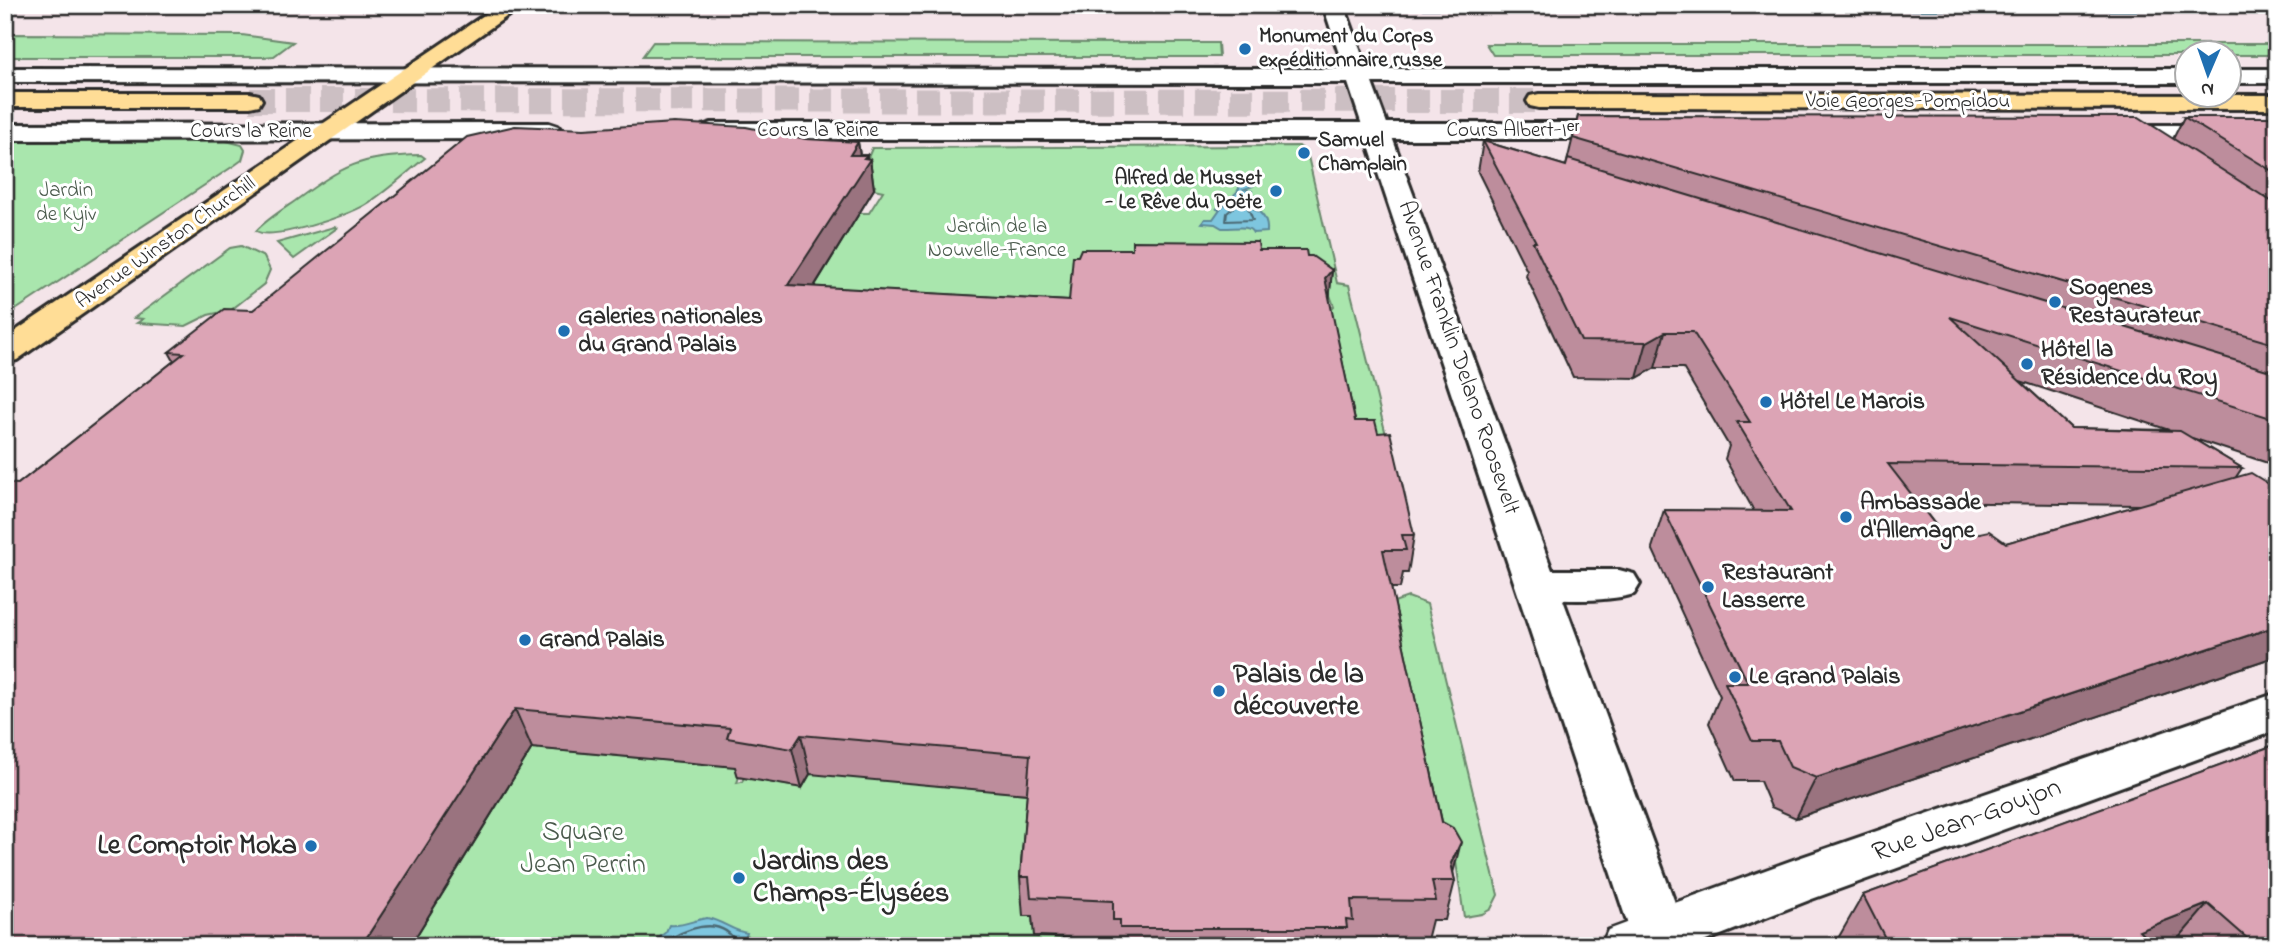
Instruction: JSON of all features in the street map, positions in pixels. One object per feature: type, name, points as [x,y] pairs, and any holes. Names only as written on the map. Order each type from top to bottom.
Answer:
[{"type":"main road","name":"Avenue Winston Churchill","points":[[5,353],[513,5]]},
{"type":"main road","points":[[5,100],[250,100]]},
{"type":"main road","name":"Voie Georges-Pompidou","points":[[1539,102],[2277,102]]},
{"type":"street","name":"Avenue Franklin Delano Roosevelt","points":[[1335,13],[1379,131],[1537,584],[1649,942]]},
{"type":"street","points":[[5,75],[1359,78],[2174,76]]},
{"type":"street","points":[[2244,76],[2277,76]]},
{"type":"street","name":"Cours la Reine","points":[[5,132],[568,131]]},
{"type":"street","name":"Cours la Reine","points":[[693,131],[1379,131]]},
{"type":"street","name":"Cours Albert-Iᵉʳ","points":[[1379,131],[1653,132]]},
{"type":"street","points":[[1469,131],[1476,146],[1500,158]]},
{"type":"street","points":[[2083,133],[2277,133]]},
{"type":"street","points":[[2124,133],[2165,160]]},
{"type":"street","points":[[1537,584],[1619,584]]},
{"type":"street","name":"Rue Jean-Goujon","points":[[1649,942],[1793,883],[2277,711]]},
{"type":"green space","points":[[5,34],[242,35],[293,42],[274,56],[264,57],[5,57]]},
{"type":"green space","points":[[653,42],[1218,43],[1219,57],[642,57]]},
{"type":"green space","points":[[1486,44],[2174,44],[2174,55],[1493,55]]},
{"type":"green space","points":[[2244,44],[2277,44],[2277,55],[2244,55]]},
{"type":"green space","name":"Jardin de Kyiv","points":[[5,140],[226,141],[242,145],[245,150],[242,160],[235,165],[5,317]]},
{"type":"green space","name":"Jardin de la Nouvelle-France","points":[[1299,146],[1307,152],[1337,283],[1349,285],[1387,439],[1359,438],[1330,310],[1334,306],[1328,290],[1072,317],[794,319],[859,213],[869,213],[883,191],[874,189],[875,186],[871,186],[862,172],[872,148]]},
{"type":"green space","points":[[421,155],[425,158],[356,210],[293,230],[278,233],[256,231],[274,215],[340,171],[382,158]]},
{"type":"green space","points":[[337,228],[294,259],[277,243]]},
{"type":"green space","points":[[241,246],[264,257],[270,270],[264,284],[231,310],[208,315],[186,326],[137,323],[143,319],[134,318],[230,248]]},
{"type":"green space","points":[[1408,597],[1427,604],[1498,895],[1491,909],[1482,914],[1464,917],[1456,862],[1448,861],[1394,602]]},
{"type":"green space","name":"Jardins des Champs-Élysées","points":[[532,748],[742,767],[737,783],[742,782],[744,777],[801,788],[809,773],[1028,794],[1024,916],[1032,916],[1032,922],[1114,940],[1114,946],[410,946]]},
{"type":"water","points":[[1054,5],[2277,5],[2277,11],[1055,8]]},
{"type":"water","points":[[1244,179],[1255,182],[1253,186],[1244,189],[1252,191],[1253,199],[1257,203],[1253,208],[1264,217],[1267,232],[1253,233],[1244,228],[1222,228],[1215,224],[1202,223],[1205,219],[1213,219],[1220,209],[1216,209],[1231,202],[1229,200]]},
{"type":"water","points":[[707,918],[747,933],[744,942],[746,946],[649,946],[666,932],[669,925]]},
{"type":"building","points":[[1578,116],[2139,117],[2277,205],[2277,345],[1573,138]]},
{"type":"building","points":[[2184,117],[2277,117],[2277,174]]},
{"type":"building","name":"Grand Palais","points":[[674,123],[746,127],[806,139],[858,142],[850,155],[867,155],[864,158],[870,159],[788,285],[1069,301],[1073,256],[1078,256],[1081,249],[1132,249],[1132,241],[1258,242],[1259,250],[1306,250],[1307,256],[1312,256],[1332,270],[1325,278],[1355,421],[1375,421],[1378,433],[1390,432],[1414,535],[1402,535],[1406,550],[1383,550],[1442,822],[1453,828],[1461,842],[1451,863],[1455,881],[1432,881],[1436,901],[1351,900],[1353,921],[1346,920],[1347,928],[1120,928],[1120,920],[1113,920],[1113,901],[1031,897],[1029,877],[1020,877],[1030,755],[801,735],[792,749],[727,738],[730,728],[515,709],[361,946],[5,946],[5,483],[18,484],[184,353],[169,352],[224,309],[253,310],[467,137],[515,126],[584,129]]},
{"type":"building","points":[[1483,141],[1566,166],[1568,159],[2277,373],[2277,420],[1950,317],[2071,428],[2180,431],[2242,468],[1888,464],[1947,540],[1989,531],[2006,543],[2251,473],[2277,489],[2277,626],[1816,778],[1790,767],[1778,741],[1752,741],[1725,683],[1748,683],[1664,510],[1791,511],[1737,422],[1750,422],[1693,332],[1665,332],[1647,342],[1581,341],[1533,242],[1536,242]]},
{"type":"building","points":[[2277,744],[2277,946],[2256,946],[2208,904],[2139,931],[2154,946],[1881,946],[1877,937],[1885,938],[1863,895]]},
{"type":"tunnel","points":[[250,100],[1539,101]]},
{"type":"place","name":"Monument du Corps expéditionnaire russe","points":[[1245,49]]},
{"type":"place","name":"Samuel Champlain","points":[[1304,153]]},
{"type":"place","name":"Alfred de Musset - Le Rêve du Poète","points":[[1276,191]]},
{"type":"place","name":"Sogenes Restaurateur","points":[[2055,302]]},
{"type":"place","name":"Galeries nationales du Grand Palais","points":[[564,331]]},
{"type":"place","name":"Hôtel la Résidence du Roy","points":[[2027,364]]},
{"type":"place","name":"Hôtel Le Marois","points":[[1766,402]]},
{"type":"place","name":"Ambassade d'Allemagne","points":[[1846,517]]},
{"type":"place","name":"Restaurant Lasserre","points":[[1708,587]]},
{"type":"place","name":"Grand Palais","points":[[525,640]]},
{"type":"place","name":"Le Grand Palais","points":[[1735,677]]},
{"type":"place","name":"Palais de la découverte","points":[[1219,691]]},
{"type":"place","name":"Le Comptoir Moka","points":[[311,846]]},
{"type":"place","name":"Jardins des Champs-Élysées","points":[[739,878]]},
{"type":"park label","name":"Square Jean Perrin","points":[[583,849]]}]
